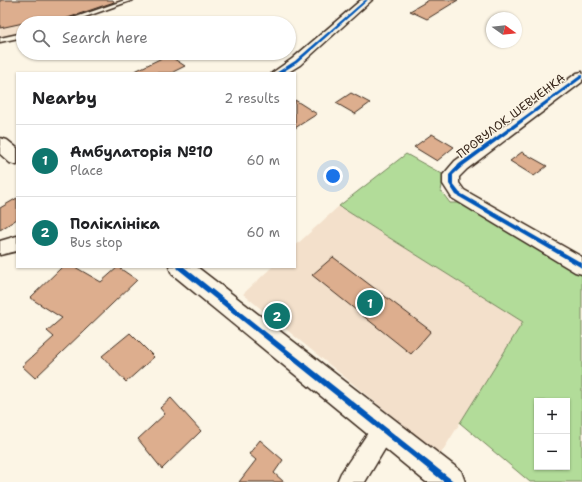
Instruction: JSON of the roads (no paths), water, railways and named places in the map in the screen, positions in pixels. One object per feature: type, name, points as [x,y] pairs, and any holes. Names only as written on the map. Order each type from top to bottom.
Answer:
[{"type":"street","points":[[280,72],[296,62],[367,0]]},
{"type":"street","name":"ПРОВУЛОК ШЕВЧЕНКА","points":[[582,76],[461,165],[451,175],[451,184],[458,194],[582,266]]},
{"type":"street","points":[[0,144],[16,157]]},
{"type":"street","points":[[0,248],[8,247],[16,243]]},
{"type":"street","points":[[181,268],[450,482]]},
{"type":"street","points":[[350,482],[384,429]]},
{"type":"lane","points":[[83,16],[130,0]]},
{"type":"lane","points":[[0,40],[16,37]]},
{"type":"place","name":"Амбулаторія №10","points":[[370,303]]},
{"type":"place","name":"Поліклініка","points":[[277,316]]}]
